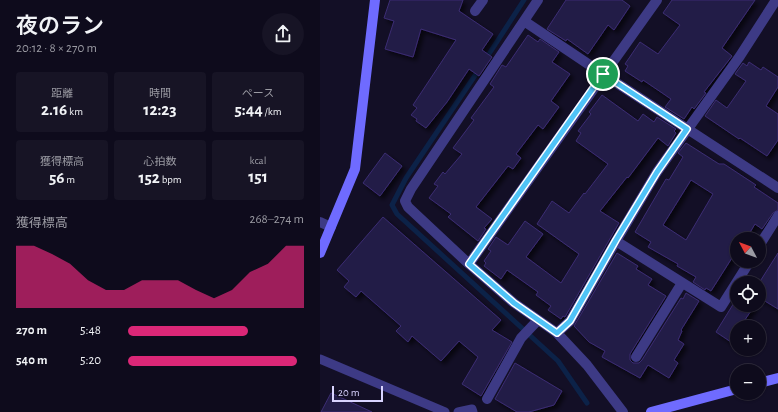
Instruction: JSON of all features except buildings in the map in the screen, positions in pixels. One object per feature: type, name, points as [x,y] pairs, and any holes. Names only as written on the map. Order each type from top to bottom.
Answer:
[{"type":"street","points":[[320,253],[355,169],[376,0]]},
{"type":"street","points":[[476,11],[483,0]]},
{"type":"street","points":[[538,0],[405,200],[408,207],[469,264],[536,322],[557,333],[587,365],[623,412]]},
{"type":"street","points":[[469,264],[657,0]]},
{"type":"street","points":[[557,333],[570,321],[657,172],[740,56],[776,0]]},
{"type":"street","points":[[524,21],[687,129],[776,183]]},
{"type":"street","points":[[766,235],[778,216]]},
{"type":"street","points":[[320,222],[331,227]]},
{"type":"street","points":[[616,240],[682,283],[721,306],[745,268]]},
{"type":"street","points":[[636,357],[682,283]]},
{"type":"street","points":[[487,399],[521,338],[536,322]]},
{"type":"street","points":[[766,381],[778,378]]},
{"type":"street","points":[[651,412],[730,391]]},
{"type":"lane","points":[[320,360],[445,412]]},
{"type":"lane","points":[[458,412],[472,409],[473,412]]},
{"type":"waterway","points":[[485,60],[524,0]]},
{"type":"waterway","points":[[480,68],[406,178],[392,205],[397,214],[558,361],[587,403]]},
{"type":"route","points":[[603,74],[687,129],[657,172],[570,321],[557,333],[514,303],[469,264],[603,74]]}]
